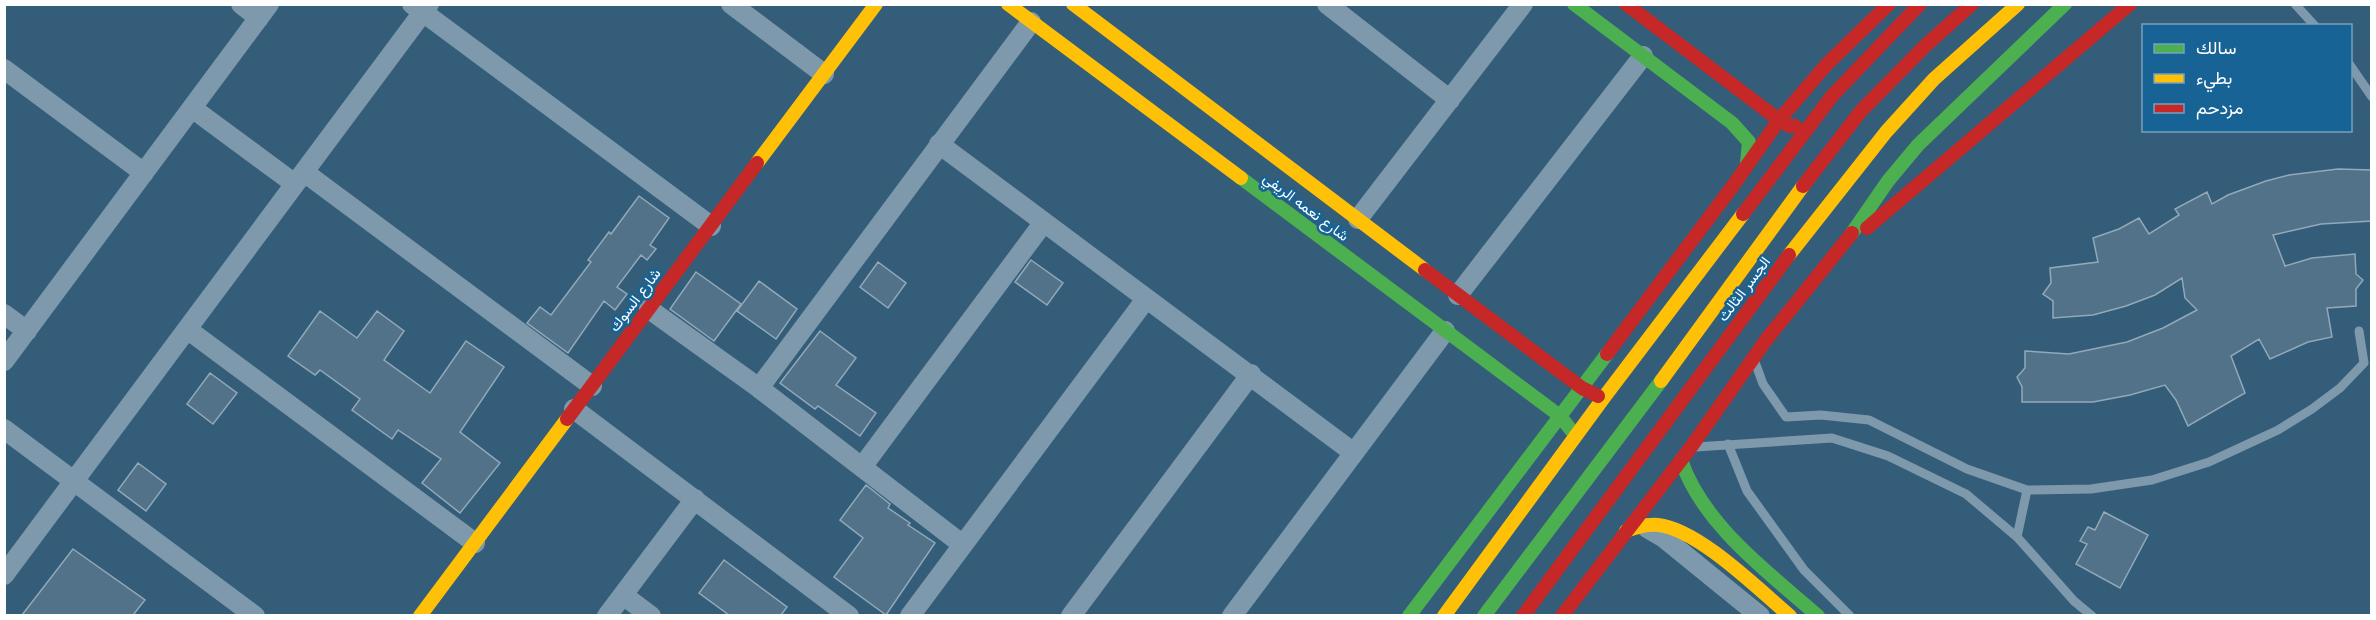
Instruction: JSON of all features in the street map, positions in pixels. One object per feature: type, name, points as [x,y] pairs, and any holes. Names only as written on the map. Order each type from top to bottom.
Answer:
[{"type":"street","points":[[4,361],[264,11],[241,4]]},
{"type":"street","points":[[731,4],[824,74]]},
{"type":"street","name":"شارع السوك","points":[[420,615],[876,4]]},
{"type":"street","name":"شارع نعمه الريفي","points":[[1008,4],[1560,416],[1570,429],[1572,443]]},
{"type":"street","name":"شارع نعمه الريفي","points":[[1073,4],[1582,388],[1598,396],[1608,392]]},
{"type":"street","points":[[1327,4],[1449,100]]},
{"type":"street","points":[[1358,219],[1523,4]]},
{"type":"street","points":[[1574,4],[1732,123],[1749,142],[1747,164]]},
{"type":"street","points":[[1626,4],[1779,120],[1790,126],[1803,125],[1815,118]]},
{"type":"street","points":[[1408,615],[1461,549],[1582,388],[1779,120],[1827,64],[1889,4]]},
{"type":"street","points":[[1444,615],[1608,392],[1825,105],[1920,4]]},
{"type":"street","name":"الجسر الثالث","points":[[1484,615],[1627,429],[1772,226],[1861,111],[1924,46],[1972,4]]},
{"type":"street","name":"الجسر الثالث","points":[[1522,615],[1805,233],[1886,132],[1934,79],[2018,4]]},
{"type":"street","points":[[1562,615],[1700,435],[1753,357],[1838,252],[1888,181],[1918,145],[1943,120],[2065,4]]},
{"type":"street","points":[[1838,252],[2130,4]]},
{"type":"street","points":[[4,575],[299,178],[421,7],[711,226]]},
{"type":"street","points":[[759,388],[1030,22]]},
{"type":"street","points":[[1458,295],[1643,56]]},
{"type":"street","points":[[4,69],[144,173]]},
{"type":"street","points":[[1732,123],[1747,129],[1756,125],[1760,111],[1749,96]]},
{"type":"street","points":[[192,108],[299,178],[592,386]]},
{"type":"street","points":[[939,144],[1146,299],[1251,374],[1354,453]]},
{"type":"street","points":[[862,467],[1044,222]]},
{"type":"street","points":[[1702,227],[1723,240]]},
{"type":"street","points":[[1693,279],[1688,290],[1686,315],[1706,339],[1719,347],[1737,351],[1758,346],[1766,340]]},
{"type":"street","points":[[910,615],[1146,299]]},
{"type":"street","points":[[649,309],[759,388],[963,545]]},
{"type":"street","points":[[4,314],[27,331]]},
{"type":"street","points":[[187,329],[475,543]]},
{"type":"street","points":[[1232,615],[1445,331]]},
{"type":"street","points":[[1608,392],[1620,380],[1645,370],[1677,379],[1686,387],[1700,408],[1702,423],[1700,435]]},
{"type":"street","points":[[1071,615],[1251,374]]},
{"type":"street","points":[[574,409],[849,615]]},
{"type":"street","points":[[4,429],[255,615]]},
{"type":"street","points":[[1681,460],[1685,476],[1713,514],[1818,615]]},
{"type":"street","points":[[1548,476],[1544,503],[1557,528],[1566,535],[1598,545],[1612,543],[1627,532],[1652,523],[1668,526],[1702,543],[1790,615]]},
{"type":"street","points":[[608,615],[695,499]]},
{"type":"street","points":[[1627,532],[1649,529],[1657,533],[1760,615]]},
{"type":"street","points":[[1458,596],[1475,578],[1508,560],[1531,562],[1547,574],[1556,589],[1554,615]]},
{"type":"street","points":[[623,595],[651,615]]},
{"type":"lane","points":[[2295,4],[2313,24]]},
{"type":"lane","points":[[2352,68],[2372,97]]},
{"type":"lane","points":[[1753,357],[1762,384],[1786,417],[1821,415],[1869,420],[1967,469],[2027,490],[2091,489],[2152,480],[2210,462],[2278,430],[2340,388],[2364,363],[2359,332]]},
{"type":"lane","points":[[1691,447],[1832,438],[1888,456],[1966,495],[2017,537],[2074,601],[2092,615]]},
{"type":"lane","points":[[1728,444],[1746,491],[1804,570],[1850,615]]},
{"type":"lane","points":[[2017,537],[2027,490]]},
{"type":"building","points":[[2338,169],[2372,170],[2372,221],[2321,224],[2273,235],[2285,266],[2312,258],[2355,254],[2356,274],[2363,280],[2356,289],[2356,306],[2327,308],[2332,337],[2308,342],[2270,359],[2259,339],[2231,356],[2245,393],[2188,426],[2176,400],[2165,385],[2093,402],[2022,402],[2022,387],[2017,377],[2025,368],[2025,351],[2069,354],[2127,342],[2163,328],[2197,310],[2185,298],[2182,278],[2155,295],[2126,306],[2093,315],[2053,318],[2053,301],[2043,294],[2051,283],[2050,268],[2098,262],[2093,238],[2119,229],[2139,218],[2149,234],[2179,215],[2175,209],[2207,192],[2212,204],[2228,195],[2266,181],[2289,175]]},
{"type":"building","points":[[639,196],[669,218],[650,245],[656,249],[647,260],[641,255],[617,287],[627,294],[615,310],[604,301],[568,353],[527,323],[540,307],[551,315],[591,262],[588,260]]},
{"type":"building","points":[[1031,260],[1063,283],[1047,305],[1015,282]]},
{"type":"building","points":[[878,262],[906,283],[888,308],[860,287]]},
{"type":"building","points":[[696,272],[741,304],[714,341],[670,309]]},
{"type":"building","points":[[759,281],[797,309],[776,339],[737,311]]},
{"type":"building","points":[[320,311],[357,338],[377,311],[404,331],[384,360],[430,393],[466,341],[504,367],[460,432],[500,463],[460,513],[422,483],[441,459],[398,430],[392,439],[352,410],[360,399],[320,370],[315,375],[288,356]]},
{"type":"building","points":[[820,331],[856,358],[836,385],[876,413],[860,436],[818,406],[815,409],[780,383]]},
{"type":"building","points":[[210,373],[237,393],[213,424],[187,404]]},
{"type":"building","points":[[138,463],[166,484],[146,511],[118,490]]},
{"type":"building","points":[[866,485],[890,504],[888,508],[910,523],[908,525],[935,543],[886,615],[834,577],[863,538],[840,520]]},
{"type":"building","points":[[2104,512],[2148,535],[2120,588],[2076,564],[2087,544],[2080,541],[2088,527],[2095,530]]},
{"type":"building","points":[[73,549],[145,600],[133,615],[22,615]]},
{"type":"building","points":[[724,560],[787,607],[781,615],[729,615],[699,593]]},
{"type":"traffic: fast","points":[[1574,4],[1732,123],[1749,142],[1747,163]]},
{"type":"traffic: fast","points":[[1852,233],[1888,181],[1918,145],[2065,4]]},
{"type":"traffic: fast","points":[[1241,178],[1560,416],[1571,430]]},
{"type":"traffic: fast","points":[[1409,616],[1607,354]]},
{"type":"traffic: fast","points":[[1484,616],[1661,381]]},
{"type":"traffic: fast","points":[[1681,460],[1691,484],[1721,526],[1758,564],[1818,616]]},
{"type":"traffic: slow","points":[[757,163],[876,4]]},
{"type":"traffic: slow","points":[[1008,4],[1241,178]]},
{"type":"traffic: slow","points":[[1073,4],[1425,270]]},
{"type":"traffic: slow","points":[[1789,255],[1886,132],[1934,79],[2018,4]]},
{"type":"traffic: slow","points":[[1661,381],[1803,186]]},
{"type":"traffic: slow","points":[[1444,616],[1605,396],[1743,214]]},
{"type":"traffic: slow","points":[[420,616],[567,419]]},
{"type":"traffic: slow","points":[[1626,531],[1641,526],[1658,525],[1691,537],[1745,576],[1790,616]]},
{"type":"traffic: jam","points":[[1626,4],[1779,120],[1795,126]]},
{"type":"traffic: jam","points":[[1607,354],[1732,187],[1779,120],[1827,64],[1889,4]]},
{"type":"traffic: jam","points":[[1743,214],[1832,96],[1920,4]]},
{"type":"traffic: jam","points":[[1803,186],[1861,111],[1925,46],[1972,4]]},
{"type":"traffic: jam","points":[[1867,228],[2130,4]]},
{"type":"traffic: jam","points":[[567,419],[757,163]]},
{"type":"traffic: jam","points":[[1562,616],[1691,447],[1766,340],[1852,233]]},
{"type":"traffic: jam","points":[[1523,616],[1789,255]]},
{"type":"traffic: jam","points":[[1425,270],[1582,388],[1598,396]]}]
